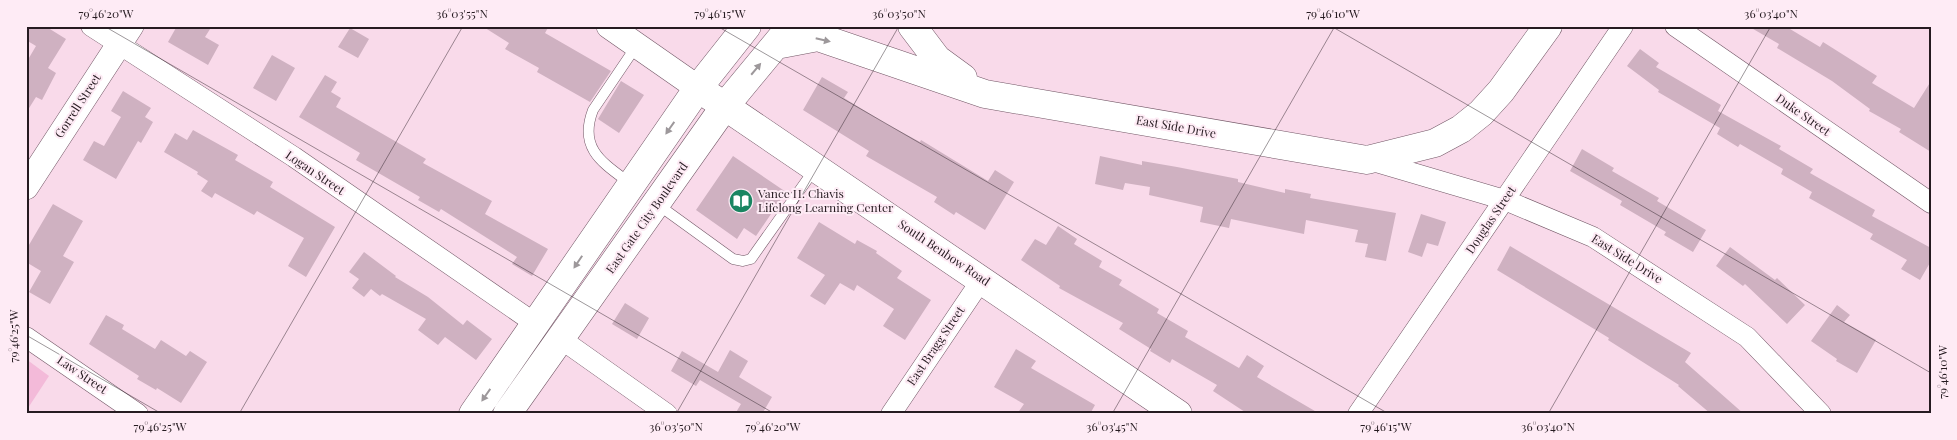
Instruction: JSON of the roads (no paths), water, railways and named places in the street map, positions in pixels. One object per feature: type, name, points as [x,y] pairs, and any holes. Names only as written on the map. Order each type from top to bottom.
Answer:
[{"type":"main road","points":[[473,414],[698,88],[747,26]]},
{"type":"main road","points":[[912,26],[937,59],[984,94]]},
{"type":"main road","name":"East Side Drive","points":[[784,36],[818,37],[984,94],[1367,160],[1435,143],[1461,129],[1501,91],[1548,26]]},
{"type":"main road","name":"East Gate City Boulevard","points":[[507,414],[725,106],[784,36]]},
{"type":"main road","name":"South Benbow Road","points":[[698,88],[982,279],[1178,414]]},
{"type":"street","name":"Logan Street","points":[[91,26],[124,35],[294,157],[536,324]]},
{"type":"street","name":"South Benbow Road","points":[[609,26],[698,88]]},
{"type":"street","name":"Douglas Street","points":[[1358,414],[1623,26]]},
{"type":"street","name":"Duke Street","points":[[1675,26],[1931,203]]},
{"type":"street","name":"Gorrell Street","points":[[26,187],[124,35]]},
{"type":"street","name":"East Side Drive","points":[[1367,160],[1505,200],[1593,236],[1747,336],[1821,414]]},
{"type":"street","name":"East Bragg Street","points":[[891,414],[982,279]]},
{"type":"street","name":"Law Street","points":[[26,337],[138,414]]},
{"type":"street","points":[[560,339],[667,414]]},
{"type":"lane","points":[[631,184],[602,162],[592,149],[588,136],[589,122],[593,110],[637,45]]},
{"type":"lane","points":[[657,204],[733,258],[743,261],[751,259],[815,168]]},
{"type":"place","name":"Vance H. Chavis Lifelong Learning Center","points":[[741,201]]}]
